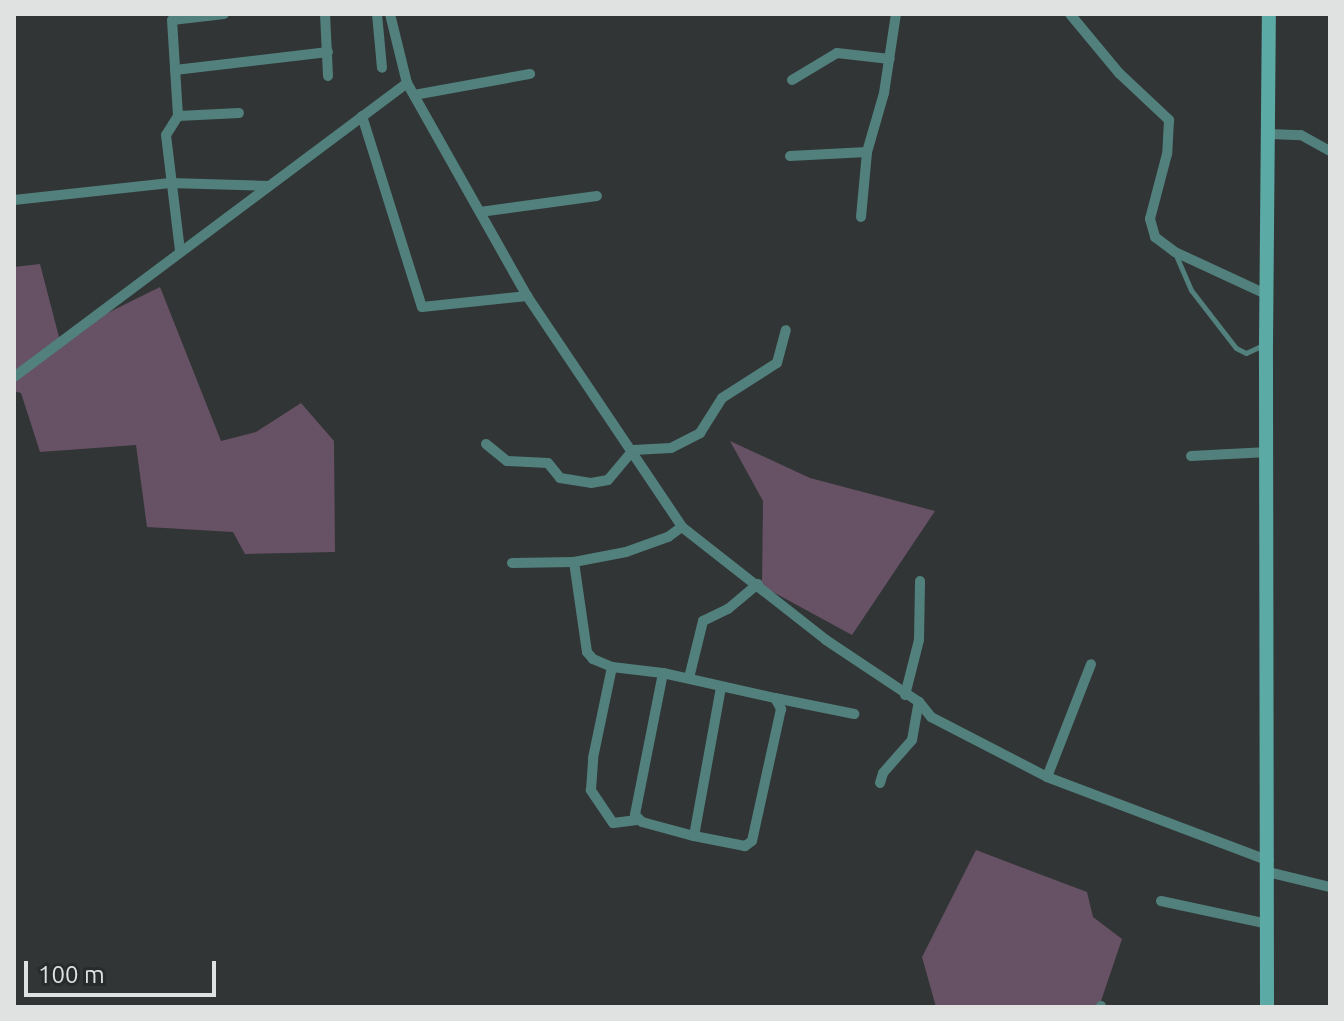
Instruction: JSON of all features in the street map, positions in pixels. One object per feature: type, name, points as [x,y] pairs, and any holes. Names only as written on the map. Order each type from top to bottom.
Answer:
[{"type":"main road","points":[[1267,1007],[1266,291],[1269,14]]},
{"type":"street","points":[[180,251],[166,135],[178,116],[172,17],[224,14]]},
{"type":"street","points":[[325,14],[328,76]]},
{"type":"street","points":[[377,14],[382,68]]},
{"type":"street","points":[[390,14],[407,83],[527,296],[682,527],[826,640],[919,702],[931,717],[1047,777],[1268,867],[1330,887]]},
{"type":"street","points":[[861,217],[867,152],[890,59],[896,14]]},
{"type":"street","points":[[1070,14],[1119,73],[1169,120],[1167,154],[1149,225],[1163,246],[1266,291]]},
{"type":"street","points":[[175,70],[328,52]]},
{"type":"street","points":[[792,80],[837,53],[890,59]]},
{"type":"street","points":[[414,95],[530,74]]},
{"type":"street","points":[[14,377],[407,83]]},
{"type":"street","points":[[178,116],[239,113]]},
{"type":"street","points":[[362,116],[422,307],[527,296]]},
{"type":"street","points":[[1268,134],[1301,135],[1330,151]]},
{"type":"street","points":[[790,156],[867,152]]},
{"type":"street","points":[[14,200],[170,183],[269,186]]},
{"type":"street","points":[[480,212],[597,196]]},
{"type":"street","points":[[486,444],[507,461],[542,461],[560,478],[591,483],[608,480],[633,450],[671,448],[700,433],[722,398],[734,388],[757,379],[777,363],[786,330]]},
{"type":"street","points":[[1191,456],[1268,452]]},
{"type":"street","points":[[512,563],[574,562],[626,552],[668,537],[682,527]]},
{"type":"street","points":[[574,562],[587,652],[593,659],[612,667],[689,678],[854,714]]},
{"type":"street","points":[[905,695],[919,640],[920,581]]},
{"type":"street","points":[[689,678],[703,621],[728,609],[758,584]]},
{"type":"street","points":[[1047,777],[1091,664]]},
{"type":"street","points":[[612,667],[593,758],[591,790],[606,817],[613,823],[637,820],[745,846],[752,841],[781,709],[775,698]]},
{"type":"street","points":[[637,820],[635,815],[663,673]]},
{"type":"street","points":[[694,836],[721,687]]},
{"type":"street","points":[[880,783],[883,773],[912,740],[919,702]]},
{"type":"street","points":[[1161,901],[1268,924]]},
{"type":"lane","points":[[1175,252],[1191,290],[1236,348],[1246,353],[1266,344]]},
{"type":"shaded area","points":[[40,264],[59,337],[160,287],[221,441],[256,432],[301,403],[334,441],[335,552],[245,554],[233,532],[147,527],[136,445],[40,452],[21,393],[14,391],[14,267]]},
{"type":"shaded area","points":[[730,441],[810,478],[935,511],[852,635],[762,586],[763,501]]},
{"type":"shaded area","points":[[976,850],[1087,892],[1093,917],[1122,939],[1099,1007],[936,1007],[922,957]]}]
